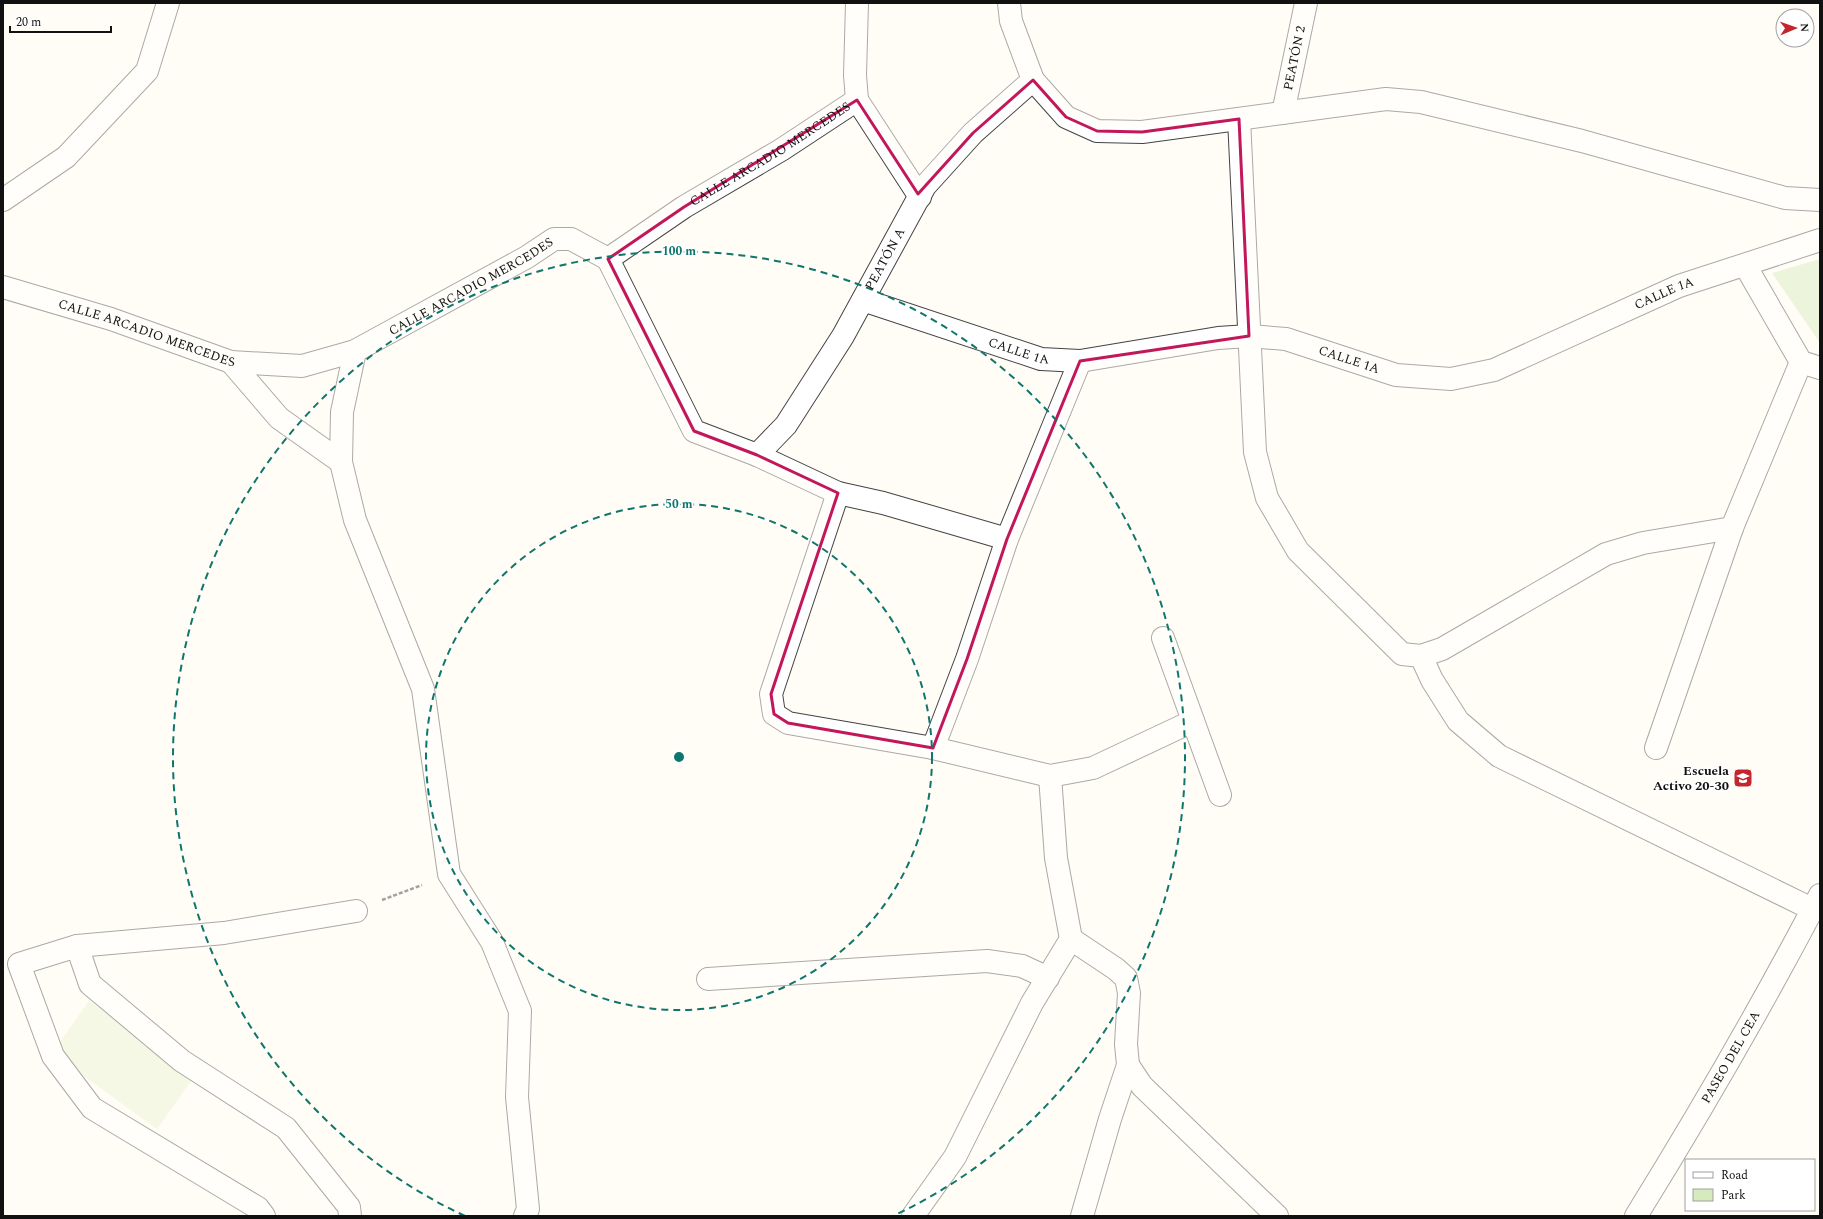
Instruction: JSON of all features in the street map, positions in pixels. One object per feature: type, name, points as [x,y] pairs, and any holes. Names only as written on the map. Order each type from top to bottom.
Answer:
[{"type":"street","points":[[3,200],[66,157],[147,71],[168,3]]},
{"type":"street","name":"CALLE ARCADIO MERCEDES","points":[[3,287],[111,318],[231,362],[302,366],[355,351],[527,258],[554,239],[572,239],[608,259],[684,207],[781,150],[857,100],[855,75],[856,3]]},
{"type":"street","points":[[1009,3],[1011,21],[1033,80],[1066,117],[1097,131],[1142,132],[1386,99],[1421,102],[1582,142],[1785,198],[1820,200]]},
{"type":"street","name":"PEATÓN 2","points":[[1283,113],[1306,3]]},
{"type":"street","name":"PEATÓN A","points":[[757,455],[786,425],[843,336],[925,186],[973,133],[1033,80]]},
{"type":"street","points":[[857,100],[920,197]]},
{"type":"street","points":[[1239,119],[1255,452],[1268,498],[1298,551],[1402,654],[1421,656],[1442,649],[1606,554],[1643,543],[1732,528]]},
{"type":"street","name":"CALLE 1A","points":[[863,300],[1041,359],[1080,361],[1218,338],[1249,336],[1286,339],[1396,375],[1451,379],[1494,370],[1679,286],[1820,240]]},
{"type":"street","points":[[608,259],[694,431],[757,455],[838,493],[883,503],[1007,539]]},
{"type":"street","points":[[1656,748],[1732,528],[1811,365],[1745,265]]},
{"type":"street","points":[[355,351],[342,412],[341,462],[355,520],[423,689],[448,874],[492,942],[520,1011],[517,1097],[528,1209],[525,1216]]},
{"type":"street","points":[[933,748],[967,659],[1007,539],[1080,361]]},
{"type":"street","points":[[231,362],[279,418],[341,462]]},
{"type":"street","points":[[838,493],[771,694],[774,714],[788,723],[933,748],[1050,776],[1092,768],[1193,722]]},
{"type":"street","points":[[1163,638],[1220,795]]},
{"type":"street","points":[[1421,656],[1432,680],[1458,721],[1500,756],[1816,902]]},
{"type":"street","points":[[913,1216],[955,1157],[1032,1002],[1071,939],[1056,858],[1050,776]]},
{"type":"street","name":"PASEO DEL CEA","points":[[1636,1216],[1675,1153],[1782,968],[1816,902]]},
{"type":"street","points":[[264,1216],[258,1208],[92,1108],[53,1056],[19,964],[77,946],[224,933],[356,911]]},
{"type":"street","points":[[1071,939],[1116,969],[1126,978],[1129,993],[1126,1044],[1128,1065],[1110,1118],[1082,1216]]},
{"type":"street","points":[[77,946],[90,984],[182,1061],[286,1128],[349,1207],[350,1216]]},
{"type":"street","points":[[708,979],[987,961],[1022,966],[1048,978]]},
{"type":"street","points":[[1128,1065],[1142,1086],[1277,1216]]},
{"type":"path","points":[[356,911],[448,874]]},
{"type":"highlighted area","points":[[1033,80],[1066,117],[1097,131],[1142,132],[1239,119],[1249,336],[1080,361],[1007,539],[967,659],[933,748],[788,723],[774,714],[771,694],[838,493],[757,455],[694,431],[608,259],[684,207],[857,100],[918,194],[973,133]]},
{"type":"green space","points":[[1820,259],[1820,343],[1772,273]]},
{"type":"green space","points":[[89,1001],[194,1077],[157,1129],[52,1053]]},
{"type":"place","name":"Escuela Activo 20-30","points":[[1743,778]]}]
